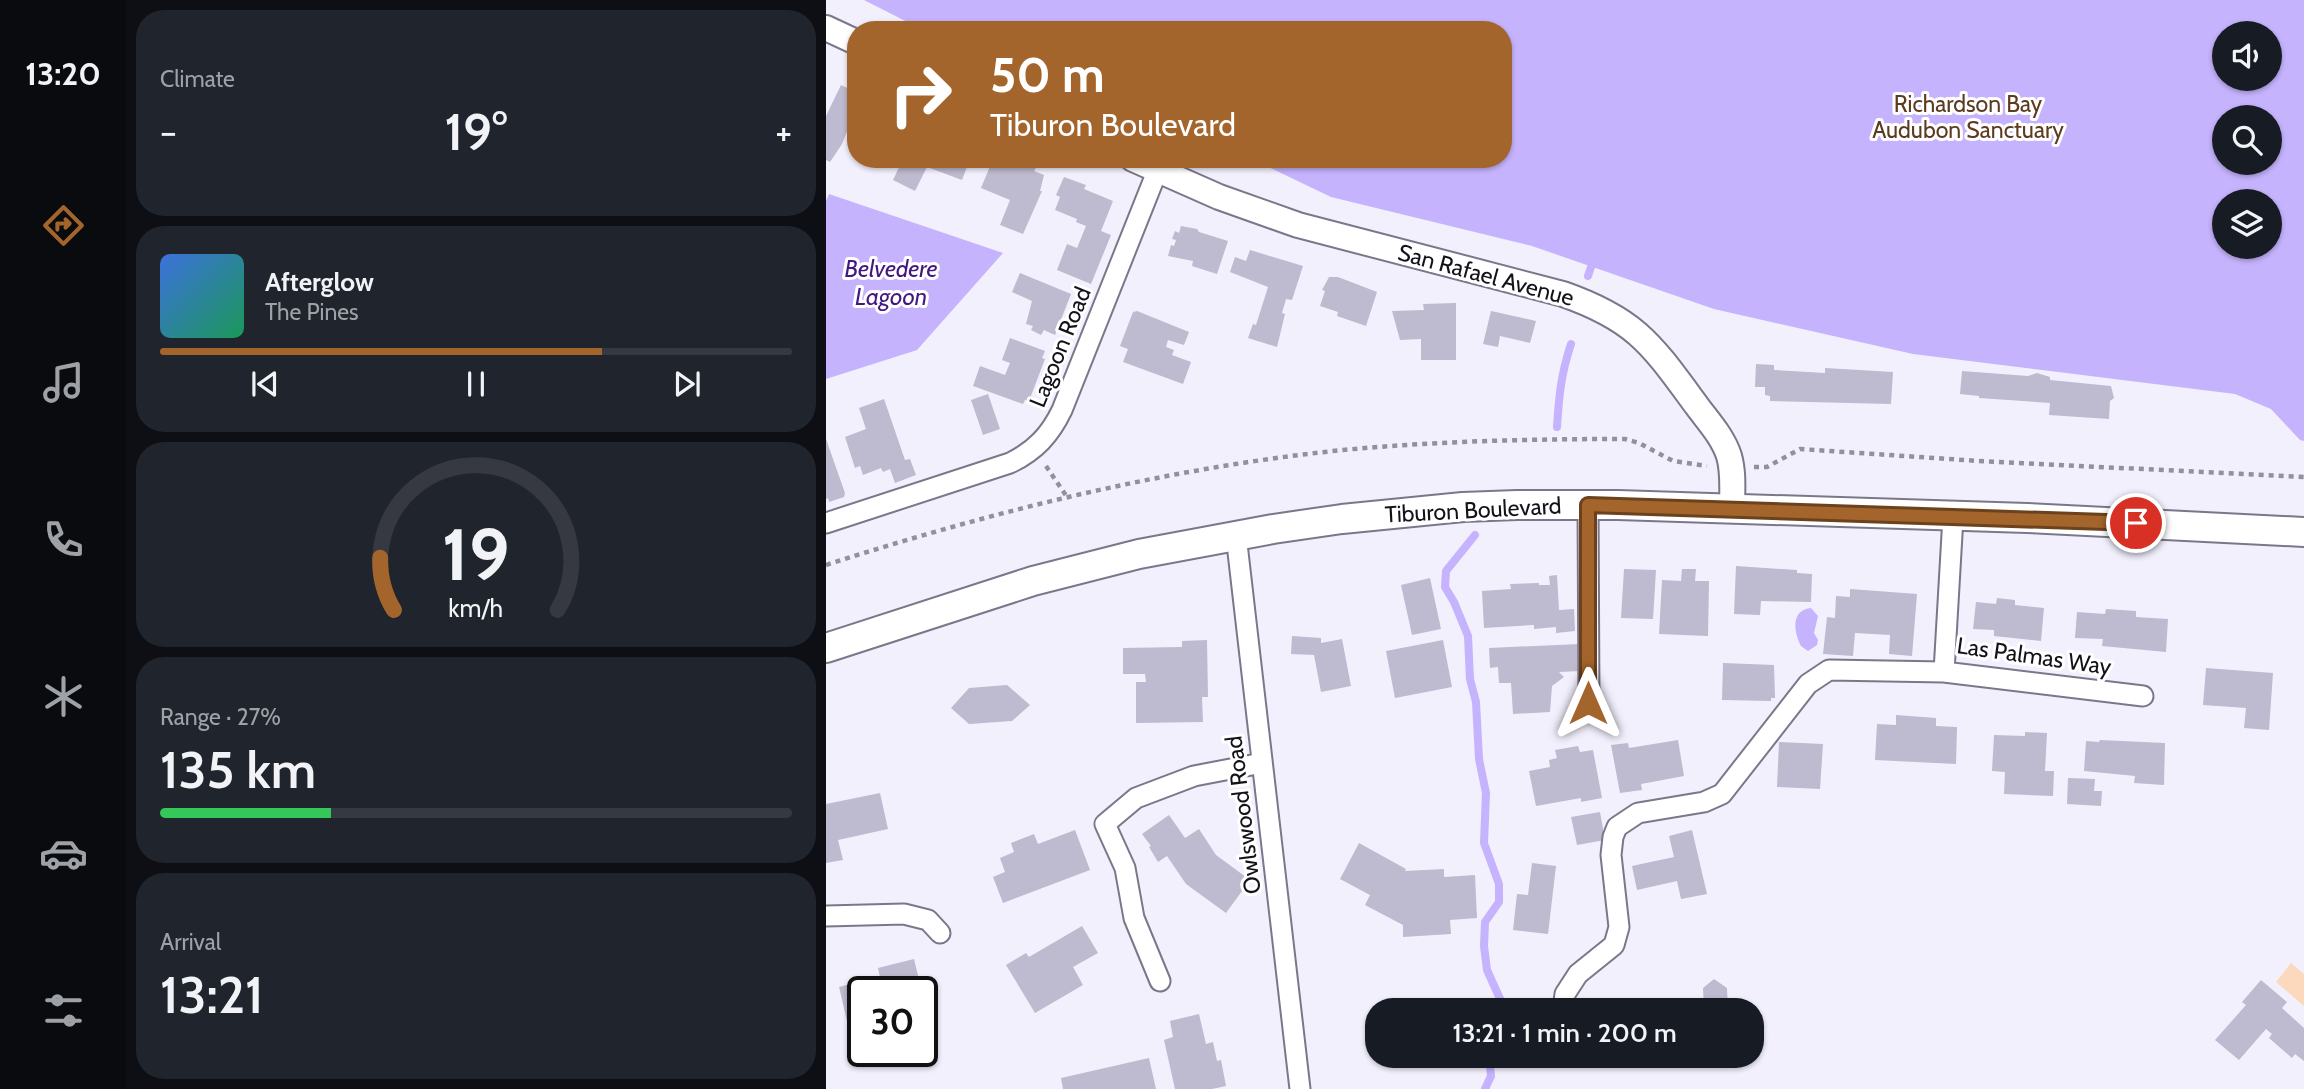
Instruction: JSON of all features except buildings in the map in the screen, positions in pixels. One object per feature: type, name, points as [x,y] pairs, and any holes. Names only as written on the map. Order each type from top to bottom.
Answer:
[{"type":"main road","name":"Tiburon Boulevard","points":[[826,648],[1086,566],[1236,536],[1342,519],[1436,509],[1588,505],[2304,532]]},
{"type":"street","points":[[826,28],[847,38]]},
{"type":"street","name":"Lagoon Road","points":[[826,523],[996,468],[1034,449],[1050,432],[1062,411],[1158,169]]},
{"type":"street","name":"San Rafael Avenue","points":[[1158,169],[1219,197],[1298,225],[1563,294],[1618,317],[1641,335],[1662,358],[1719,436],[1731,467],[1732,510]]},
{"type":"street","points":[[1588,505],[1588,703]]},
{"type":"street","name":"Las Palmas Way","points":[[1953,517],[1944,672],[2143,696]]},
{"type":"street","name":"Owlswood Road","points":[[1236,536],[1300,1089]]},
{"type":"street","points":[[1564,998],[1578,974],[1614,945],[1618,937],[1611,855],[1617,827],[1638,813],[1704,802],[1723,794],[1808,684],[1829,670],[1944,672]]},
{"type":"street","points":[[1160,981],[1134,918],[1125,868],[1105,824],[1136,798],[1194,776],[1262,763]]},
{"type":"street","points":[[826,916],[904,914],[928,919],[940,933]]},
{"type":"path","points":[[826,565],[953,526],[1066,497],[1168,476],[1345,450],[1516,440],[1625,439],[1673,461],[1702,465]]},
{"type":"path","points":[[1034,449],[1066,497]]},
{"type":"path","points":[[1761,467],[1767,467],[1796,450],[1815,450],[2304,477]]},
{"type":"shaded area","points":[[2291,963],[2304,974],[2304,1006],[2276,982]]},
{"type":"water","points":[[864,0],[2304,0],[2304,441],[2271,409],[2235,394],[1913,354],[1714,309],[1532,246],[1331,197],[1271,168],[1512,168],[1512,21],[905,21]]},
{"type":"water","name":"Belvedere Lagoon","points":[[829,194],[1003,253],[917,350],[826,379],[826,201]]},
{"type":"water","points":[[1811,608],[1818,616],[1814,633],[1818,640],[1817,645],[1808,651],[1801,646],[1796,623],[1800,613]]},
{"type":"waterway","points":[[1588,276],[1591,267]]},
{"type":"waterway","points":[[1557,427],[1561,385],[1571,344]]},
{"type":"waterway","points":[[1475,535],[1446,571],[1445,587],[1468,636],[1479,759],[1486,793],[1484,843],[1499,884],[1499,902],[1485,922],[1484,946],[1487,970],[1500,998]]},
{"type":"waterway","points":[[1485,1089],[1491,1076],[1490,1068]]},
{"type":"route","points":[[1588,703],[1588,505],[2136,523]]},
{"type":"park label","name":"Richardson Bay Audubon Sanctuary","points":[[1968,117]]}]
